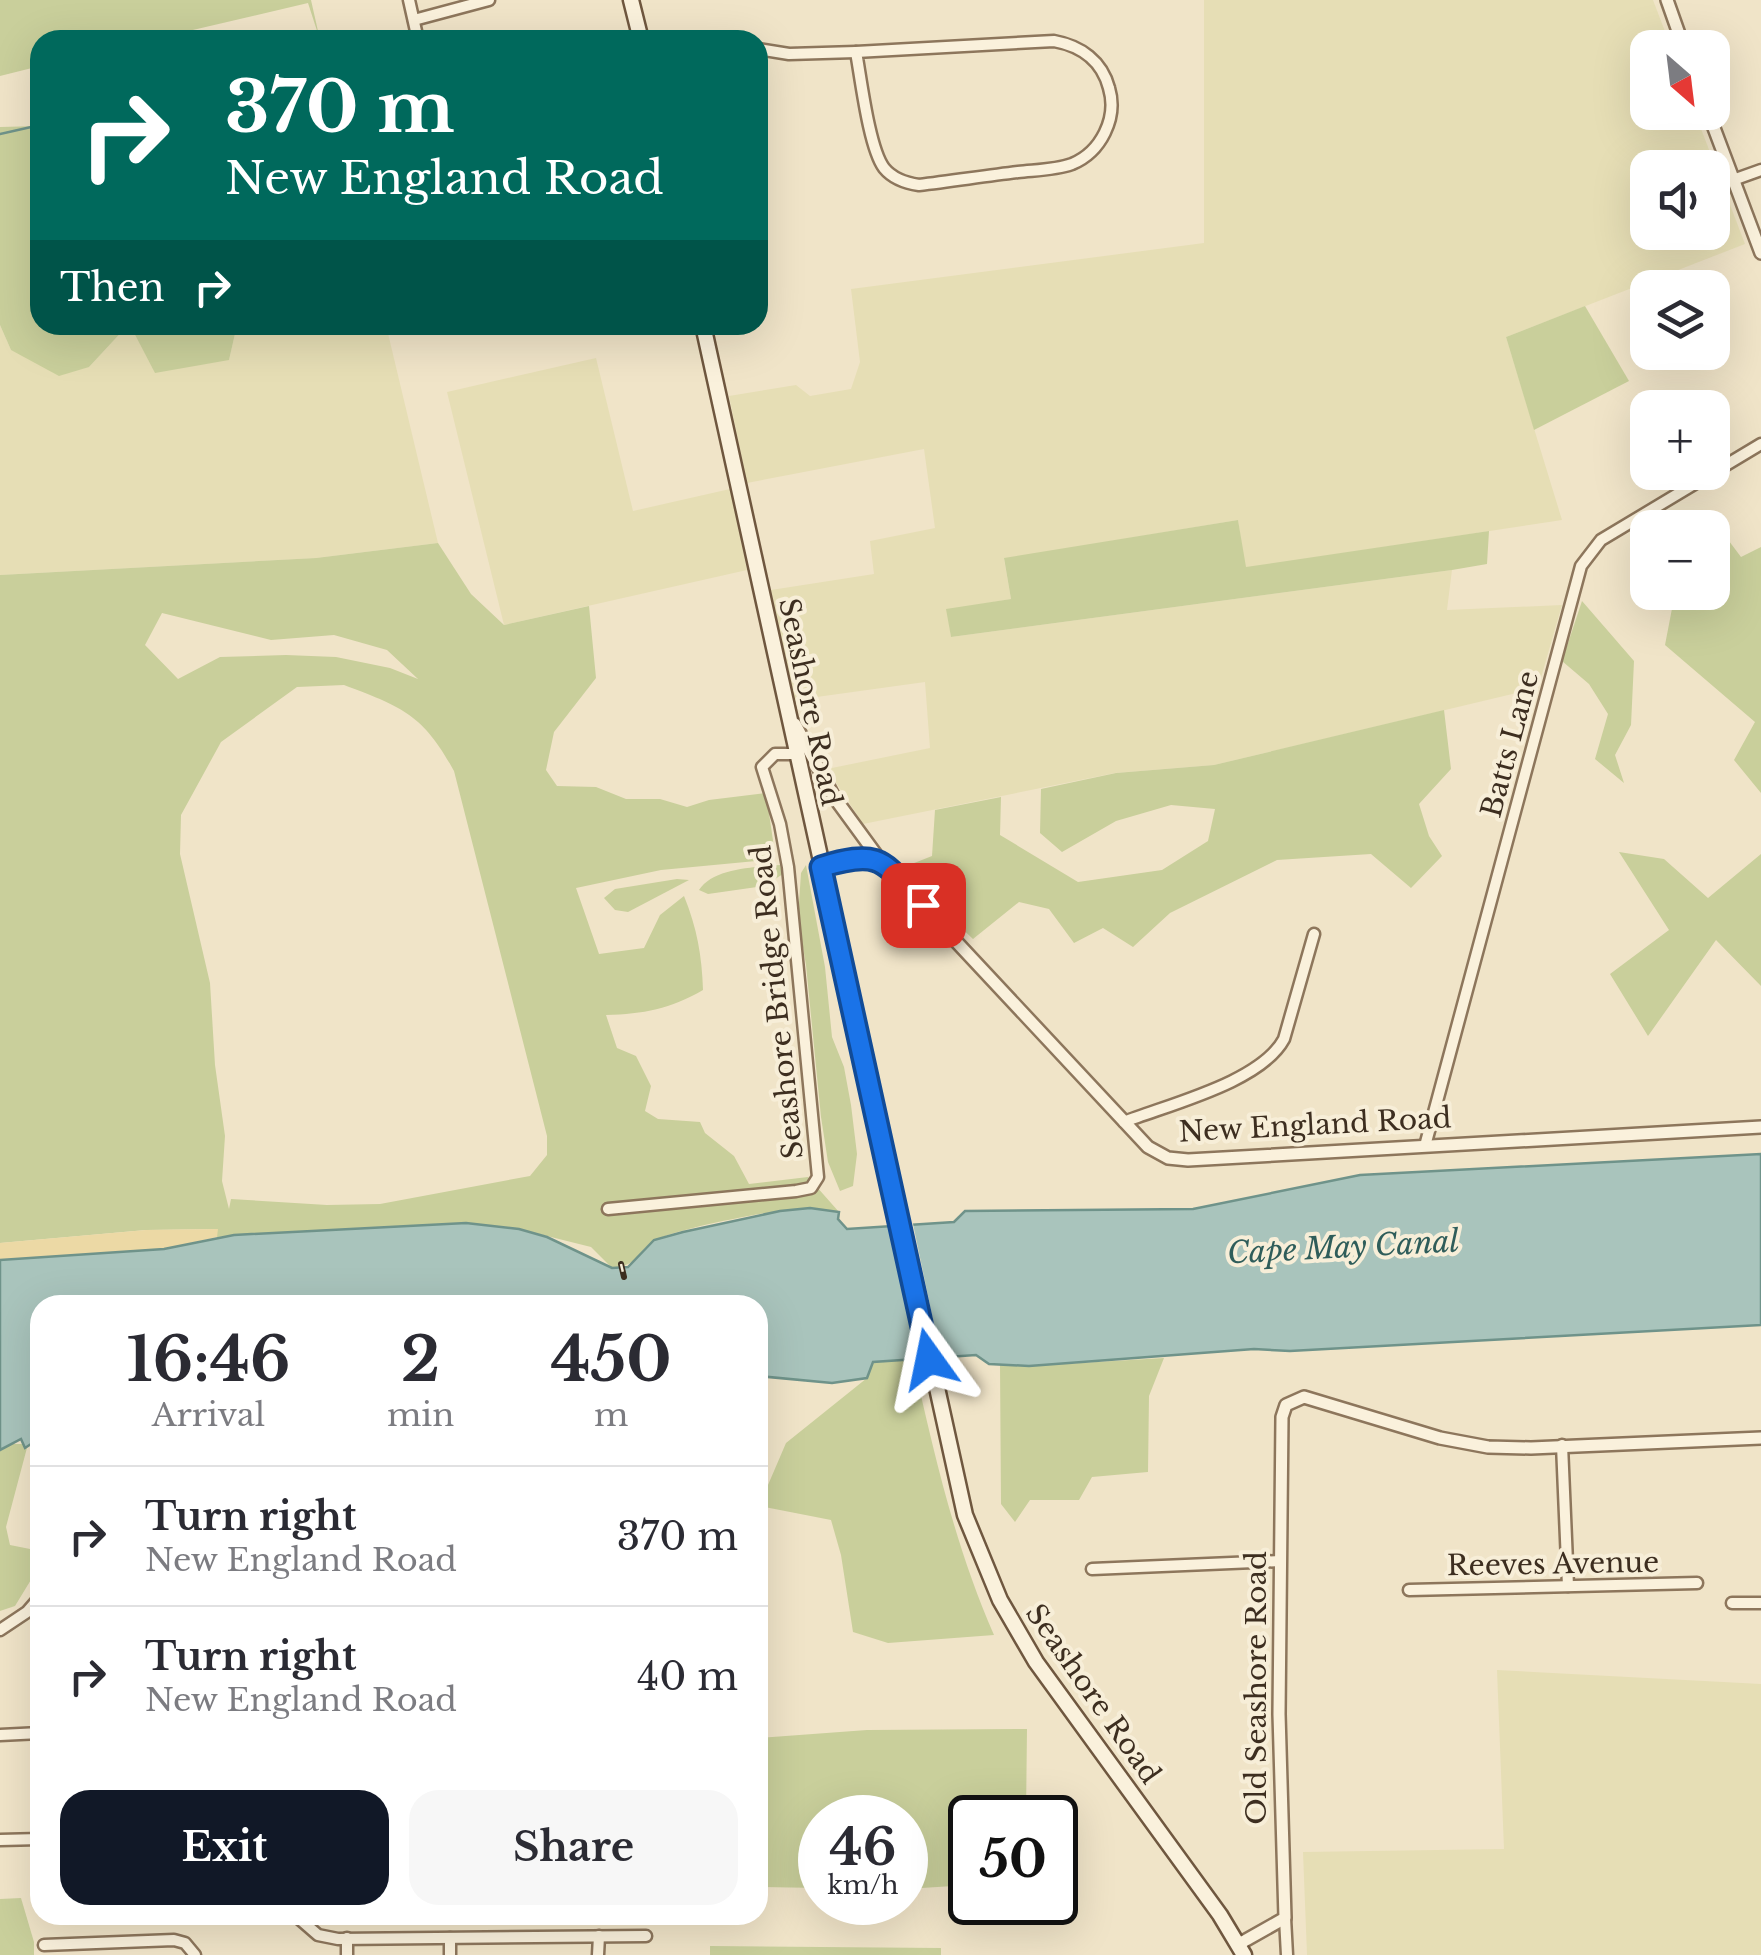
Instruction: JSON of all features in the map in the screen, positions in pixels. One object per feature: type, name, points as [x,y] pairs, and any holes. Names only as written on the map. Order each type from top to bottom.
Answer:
[{"type":"main road","points":[[631,0],[638,30]]},
{"type":"main road","name":"Seashore Road","points":[[705,335],[965,1516],[1000,1600],[1036,1662],[1242,1950]]},
{"type":"street","points":[[409,0],[416,30]]},
{"type":"street","points":[[414,20],[489,0]]},
{"type":"street","points":[[1667,0],[1678,30]]},
{"type":"street","points":[[768,51],[789,54],[1066,43],[1086,53],[1103,72],[1111,95],[1110,119],[1100,142],[1072,163],[910,184],[893,177],[880,162],[856,52]]},
{"type":"street","points":[[1715,130],[1761,253]]},
{"type":"street","points":[[1733,180],[1761,170]]},
{"type":"street","name":"Batts Lane","points":[[1425,1146],[1580,566],[1600,540],[1761,444]]},
{"type":"street","name":"New England Road","points":[[786,708],[834,797],[880,860],[1158,1154],[1179,1160],[1761,1127]]},
{"type":"street","name":"Seashore Bridge Road","points":[[608,1208],[796,1191],[811,1188],[818,1176],[788,867],[780,824],[762,767],[775,754],[795,754]]},
{"type":"street","points":[[821,867],[856,857],[880,860]]},
{"type":"street","points":[[1124,1122],[1248,1074],[1276,1054],[1284,1039],[1314,934]]},
{"type":"street","name":"Old Seashore Road","points":[[1285,1918],[1279,1733],[1282,1417],[1286,1404],[1304,1397],[1466,1444],[1509,1448],[1562,1445]]},
{"type":"street","points":[[1568,1586],[1562,1445],[1761,1438]]},
{"type":"street","points":[[1092,1568],[1280,1561]]},
{"type":"street","name":"Reeves Avenue","points":[[1409,1590],[1697,1583]]},
{"type":"street","points":[[1732,1604],[1761,1603]]},
{"type":"street","points":[[0,1630],[30,1615]]},
{"type":"street","points":[[0,1734],[30,1733]]},
{"type":"street","points":[[0,1840],[30,1839]]},
{"type":"street","points":[[1242,1950],[1285,1918]]},
{"type":"street","points":[[1285,1918],[1287,1955]]},
{"type":"street","points":[[307,1925],[318,1934],[348,1938],[646,1936]]},
{"type":"street","points":[[598,1955],[599,1936]]},
{"type":"street","points":[[347,1955],[348,1938]]},
{"type":"street","points":[[450,1938],[450,1955]]},
{"type":"street","points":[[44,1945],[93,1949],[174,1940],[185,1942],[195,1955]]},
{"type":"shaded area","points":[[1204,0],[1653,0],[1664,30],[1630,30],[1630,130],[1701,130],[1709,150],[1630,150],[1630,250],[1730,250],[1678,270],[1630,270],[1630,289],[1506,337],[1562,520],[1245,568],[1238,520],[1004,559],[1011,599],[947,610],[951,637],[1452,570],[1447,610],[1562,605],[1538,688],[1214,765],[1115,773],[863,824],[827,769],[930,748],[925,682],[795,700],[771,590],[874,574],[870,541],[935,528],[924,449],[747,483],[729,396],[796,385],[810,396],[851,389],[860,362],[851,289],[1204,243]]},
{"type":"shaded area","points":[[1730,205],[1745,244],[1730,250]]},
{"type":"shaded area","points":[[0,325],[11,350],[89,367],[119,335],[157,335],[229,360],[235,335],[388,335],[438,543],[316,558],[0,575]]},
{"type":"shaded area","points":[[596,358],[633,511],[730,489],[747,570],[504,625],[447,392]]},
{"type":"shaded area","points":[[1497,1670],[1761,1684],[1761,1955],[1307,1955],[1303,1852],[1504,1849]]},
{"type":"green space","points":[[0,0],[311,0],[318,30],[308,3],[193,30],[30,30],[30,68],[0,76]]},
{"type":"green space","points":[[30,126],[30,335],[119,335],[89,367],[59,376],[11,350],[0,325],[0,127]]},
{"type":"green space","points":[[1585,306],[1629,381],[1534,430],[1506,337]]},
{"type":"green space","points":[[135,335],[235,335],[229,360],[155,373]]},
{"type":"green space","points":[[1238,520],[1246,567],[1489,531],[1487,564],[951,637],[946,609],[1011,599],[1004,558]]},
{"type":"green space","points":[[1730,542],[1741,557],[1761,547],[1761,793],[1734,760],[1755,722],[1665,645],[1672,610],[1730,610]]},
{"type":"green space","points":[[438,543],[471,594],[504,625],[589,606],[596,678],[554,732],[546,770],[557,786],[596,787],[626,799],[660,799],[687,807],[709,800],[766,793],[775,854],[768,860],[661,870],[576,888],[599,954],[644,948],[660,915],[684,896],[692,919],[703,990],[656,1009],[606,1015],[617,1048],[636,1056],[651,1086],[645,1111],[658,1119],[700,1122],[705,1133],[734,1156],[749,1184],[808,1177],[839,1212],[795,1209],[707,1225],[656,1240],[633,1261],[612,1268],[591,1247],[519,1229],[217,1237],[217,1229],[146,1230],[0,1243],[0,575],[316,558]],"holes":[[[162,613],[271,640],[334,635],[387,650],[418,679],[390,668],[336,657],[286,655],[220,657],[178,679],[145,645]],[[344,685],[409,715],[432,737],[454,771],[547,1136],[547,1155],[530,1176],[380,1204],[231,1199],[229,1209],[222,1181],[225,1136],[215,1065],[210,983],[180,854],[181,815],[221,742],[297,687]]]},
{"type":"green space","points":[[1582,601],[1634,661],[1631,725],[1615,755],[1624,783],[1595,759],[1608,714],[1589,684],[1562,661]]},
{"type":"green space","points":[[1444,710],[1451,769],[1419,804],[1429,836],[1442,856],[1411,888],[1371,854],[1277,860],[1170,913],[1133,947],[1103,928],[1074,943],[1049,909],[1019,902],[973,939],[899,869],[932,856],[935,810],[1001,797],[1000,835],[1078,882],[1162,870],[1208,841],[1215,809],[1171,805],[1116,821],[1062,852],[1040,833],[1041,789],[1116,773],[1214,765]]},
{"type":"green space","points":[[1619,852],[1664,859],[1708,898],[1761,854],[1761,986],[1716,940],[1648,1036],[1610,974],[1669,930]]},
{"type":"green space","points":[[780,865],[783,874],[764,886],[708,894],[699,890],[724,873]]},
{"type":"green space","points":[[806,865],[825,967],[832,1037],[844,1067],[857,1154],[853,1186],[840,1191],[828,1162],[821,1117],[798,918],[801,873]]},
{"type":"green space","points":[[689,880],[628,912],[615,910],[604,898],[615,889]]},
{"type":"green space","points":[[1164,1358],[1149,1396],[1148,1472],[1092,1477],[1079,1500],[1030,1500],[1015,1522],[1001,1504],[1000,1365]]},
{"type":"green space","points":[[913,1360],[957,1534],[994,1635],[888,1643],[853,1632],[841,1555],[831,1520],[768,1508],[768,1485],[786,1443],[867,1378],[872,1362]]},
{"type":"green space","points":[[0,1444],[28,1444],[6,1527],[10,1545],[30,1549],[30,1581],[15,1606],[0,1611]]},
{"type":"green space","points":[[1027,1729],[1026,1795],[948,1795],[948,1886],[928,1888],[928,1795],[798,1795],[798,1888],[768,1887],[768,1737],[867,1730]]},
{"type":"green space","points":[[21,1898],[34,1955],[0,1955],[0,1899]]},
{"type":"green space","points":[[710,1946],[941,1948],[941,1955],[710,1955]]},
{"type":"sand","points":[[218,1229],[217,1237],[164,1249],[0,1260],[0,1243],[146,1230]]},
{"type":"water","name":"Cape May Canal","points":[[1761,1154],[1761,1325],[1290,1351],[1254,1349],[1029,1366],[989,1364],[976,1355],[873,1362],[867,1378],[832,1383],[768,1377],[768,1295],[30,1295],[30,1445],[25,1448],[21,1439],[0,1450],[0,1260],[164,1249],[234,1235],[466,1223],[519,1229],[547,1237],[612,1268],[628,1267],[654,1240],[780,1211],[810,1208],[839,1212],[838,1219],[847,1229],[954,1222],[965,1211],[1193,1209],[1360,1175]]},
{"type":"pier","points":[[912,1219],[942,1363],[920,1364],[890,1221]]},
{"type":"waterway","points":[[0,134],[30,127]]},
{"type":"railway","points":[[621,1264],[624,1277]]},
{"type":"route","points":[[923,905],[880,860],[856,857],[821,867],[929,1359]]}]
